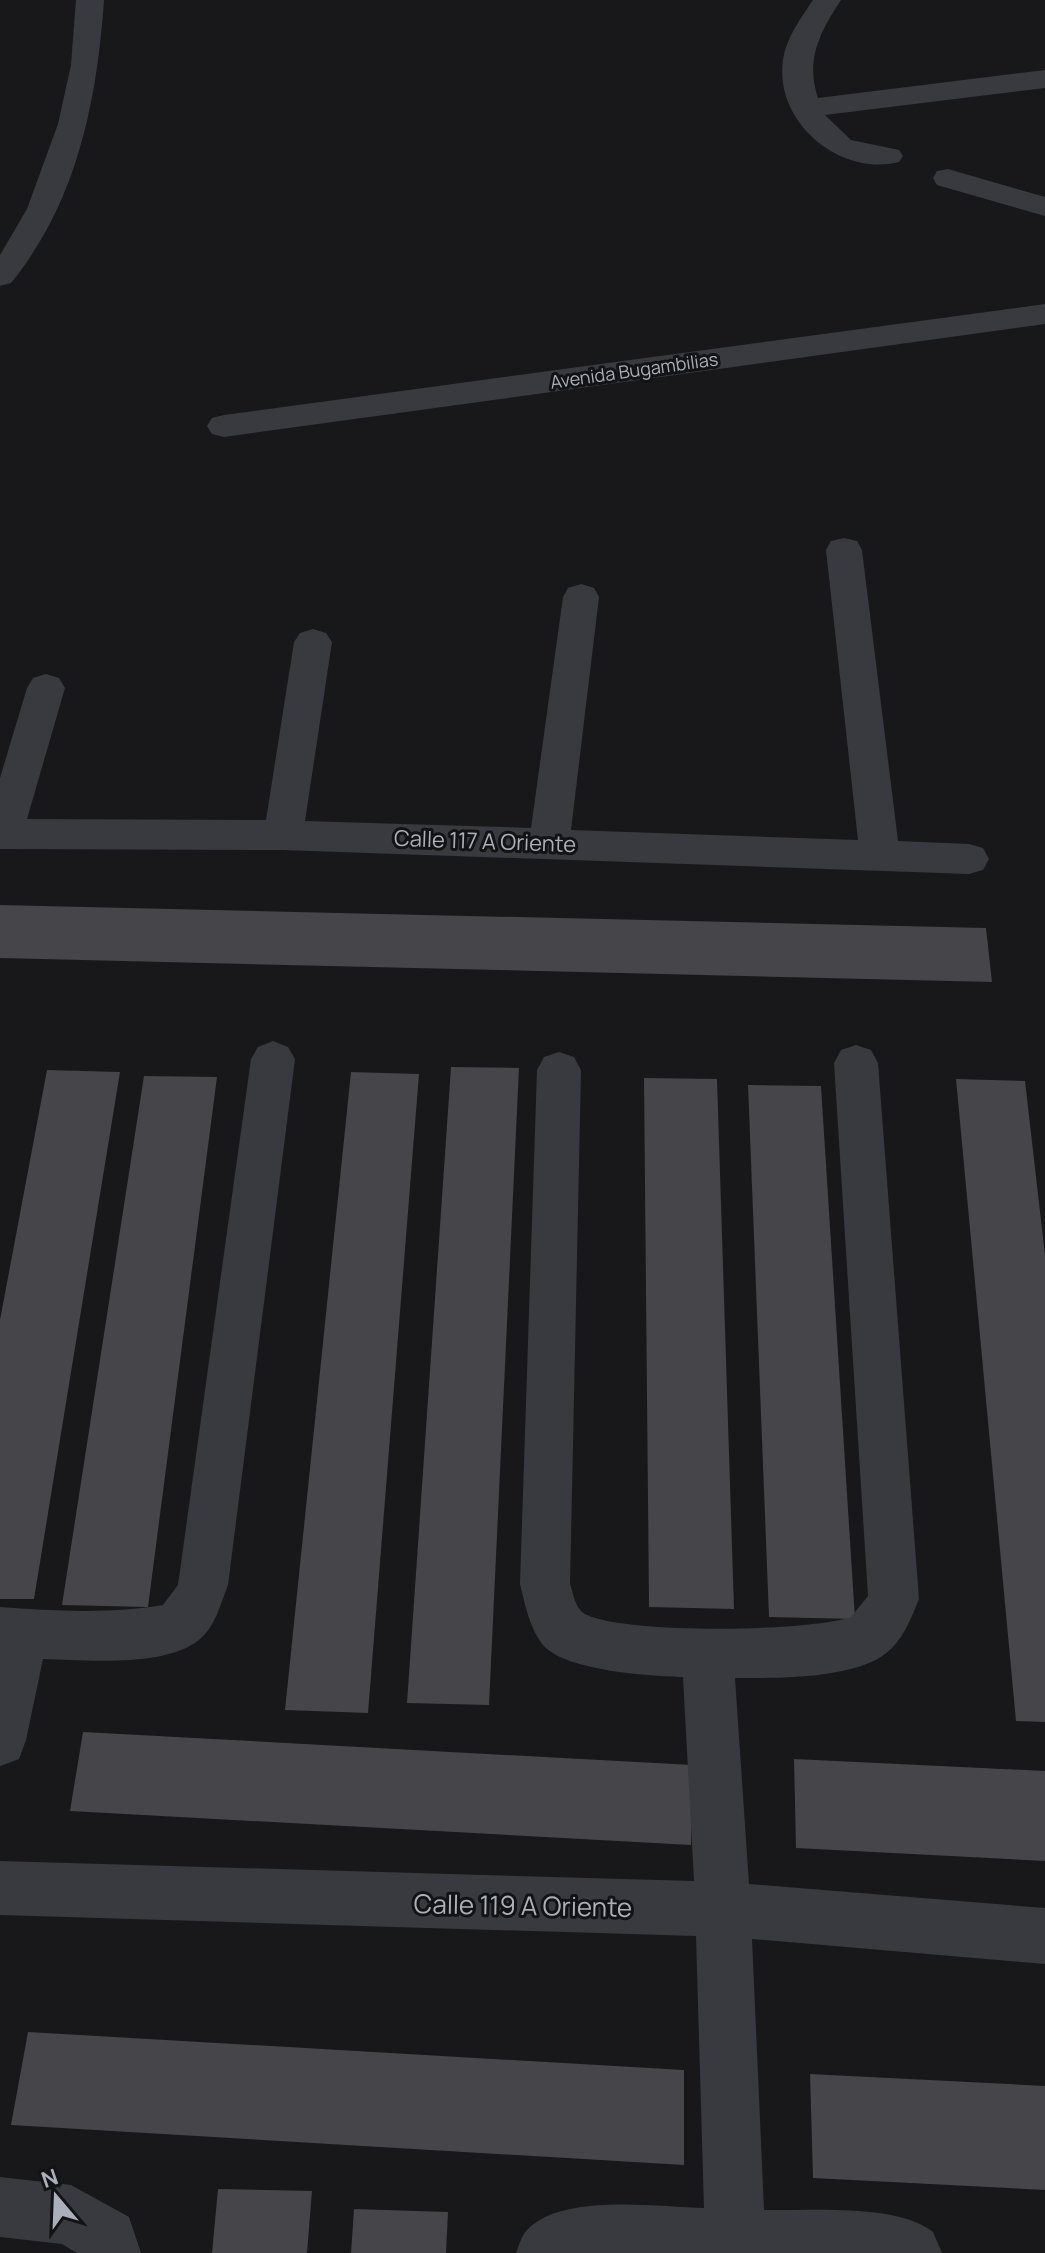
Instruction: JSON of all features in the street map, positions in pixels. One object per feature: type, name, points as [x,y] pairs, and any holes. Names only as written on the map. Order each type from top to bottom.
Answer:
[{"type":"street","points":[[0,276],[15,261],[59,170],[84,75],[90,0]]},
{"type":"street","points":[[827,0],[809,31],[797,66],[807,108],[820,131],[842,148],[888,156]]},
{"type":"street","points":[[807,108],[1045,79]]},
{"type":"street","points":[[948,178],[1045,207]]},
{"type":"street","name":"Avenida Bugambilias","points":[[224,426],[1045,314]]},
{"type":"street","points":[[844,550],[877,818],[878,854]]},
{"type":"street","points":[[549,843],[581,597]]},
{"type":"street","points":[[283,835],[313,642]]},
{"type":"street","points":[[2,834],[46,688]]},
{"type":"street","name":"Calle 117 A Oriente","points":[[2,834],[283,835],[969,859]]},
{"type":"street","points":[[0,1740],[11,1633],[147,1632],[177,1626],[194,1608],[203,1585],[273,1059]]},
{"type":"street","points":[[559,1070],[545,1584],[564,1631],[583,1642],[677,1652],[835,1649],[866,1638],[882,1622],[894,1599],[856,1063]]},
{"type":"street","points":[[707,1651],[723,1909],[735,2238]]},
{"type":"street","name":"Calle 119 A Oriente","points":[[0,1888],[723,1909],[1045,1936]]},
{"type":"street","points":[[0,2207],[71,2215],[108,2238],[111,2253]]},
{"type":"street","points":[[546,2253],[563,2240],[604,2236],[863,2242],[907,2249],[912,2253]]},
{"type":"building","points":[[0,905],[986,928],[992,982],[0,958]]},
{"type":"building","points":[[451,1067],[519,1068],[489,1705],[407,1703]]},
{"type":"building","points":[[47,1070],[120,1072],[34,1599],[0,1599],[0,1320]]},
{"type":"building","points":[[351,1072],[419,1074],[368,1713],[285,1710]]},
{"type":"building","points":[[144,1076],[217,1077],[148,1607],[62,1605]]},
{"type":"building","points":[[644,1078],[717,1079],[734,1609],[649,1607]]},
{"type":"building","points":[[956,1079],[1025,1081],[1045,1255],[1045,1722],[1016,1721]]},
{"type":"building","points":[[748,1085],[821,1086],[855,1619],[769,1617]]},
{"type":"building","points":[[83,1732],[692,1765],[691,1845],[70,1811]]},
{"type":"building","points":[[794,1759],[1045,1771],[1045,1861],[796,1848]]},
{"type":"building","points":[[28,2032],[684,2070],[684,2165],[11,2125]]},
{"type":"building","points":[[810,2074],[1045,2086],[1045,2190],[813,2178]]},
{"type":"building","points":[[218,2189],[312,2191],[307,2253],[212,2253]]},
{"type":"building","points":[[354,2209],[448,2212],[446,2253],[351,2253]]}]
